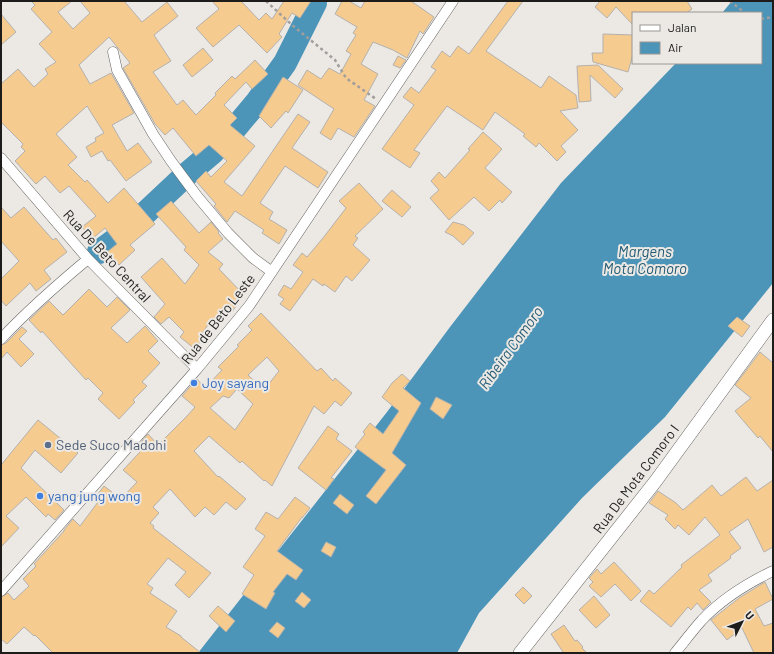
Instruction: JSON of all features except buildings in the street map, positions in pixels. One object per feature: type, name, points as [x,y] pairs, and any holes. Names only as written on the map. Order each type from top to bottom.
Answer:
[{"type":"street","name":"Rua de Beto Leste","points":[[1,591],[197,369],[250,306],[453,1]]},
{"type":"street","points":[[113,52],[117,70],[153,134],[171,161],[197,196],[228,232],[253,258],[272,272]]},
{"type":"street","name":"Rua De Beto Central","points":[[1,158],[88,259],[197,369]]},
{"type":"street","points":[[1,339],[51,289],[88,259]]},
{"type":"street","name":"Rua De Mota Comoro I","points":[[520,653],[655,482],[773,320]]},
{"type":"street","points":[[675,653],[703,619],[729,597],[773,570]]},
{"type":"path","points":[[266,1],[292,25],[335,60],[346,78],[380,102]]},
{"type":"path","points":[[730,1],[744,12]]},
{"type":"path","points":[[762,19],[773,17]]},
{"type":"water","name":"Margens Mota Comoro","points":[[732,1],[773,1],[773,283],[665,417],[582,498],[479,613],[457,653],[198,653],[387,412],[450,327],[561,183],[675,64],[762,64],[762,12],[723,12]]},
{"type":"waterway","points":[[99,252],[122,235],[187,174],[213,152],[231,133],[257,102],[285,63],[315,3]]},
{"type":"place","name":"Joy sayang","points":[[194,383]]},
{"type":"place","name":"Sede Suco Madohi","points":[[48,445]]},
{"type":"place","name":"yang jung wong","points":[[40,496]]},
{"type":"water label","name":"Ribeira Comoro","points":[[511,348]]}]
